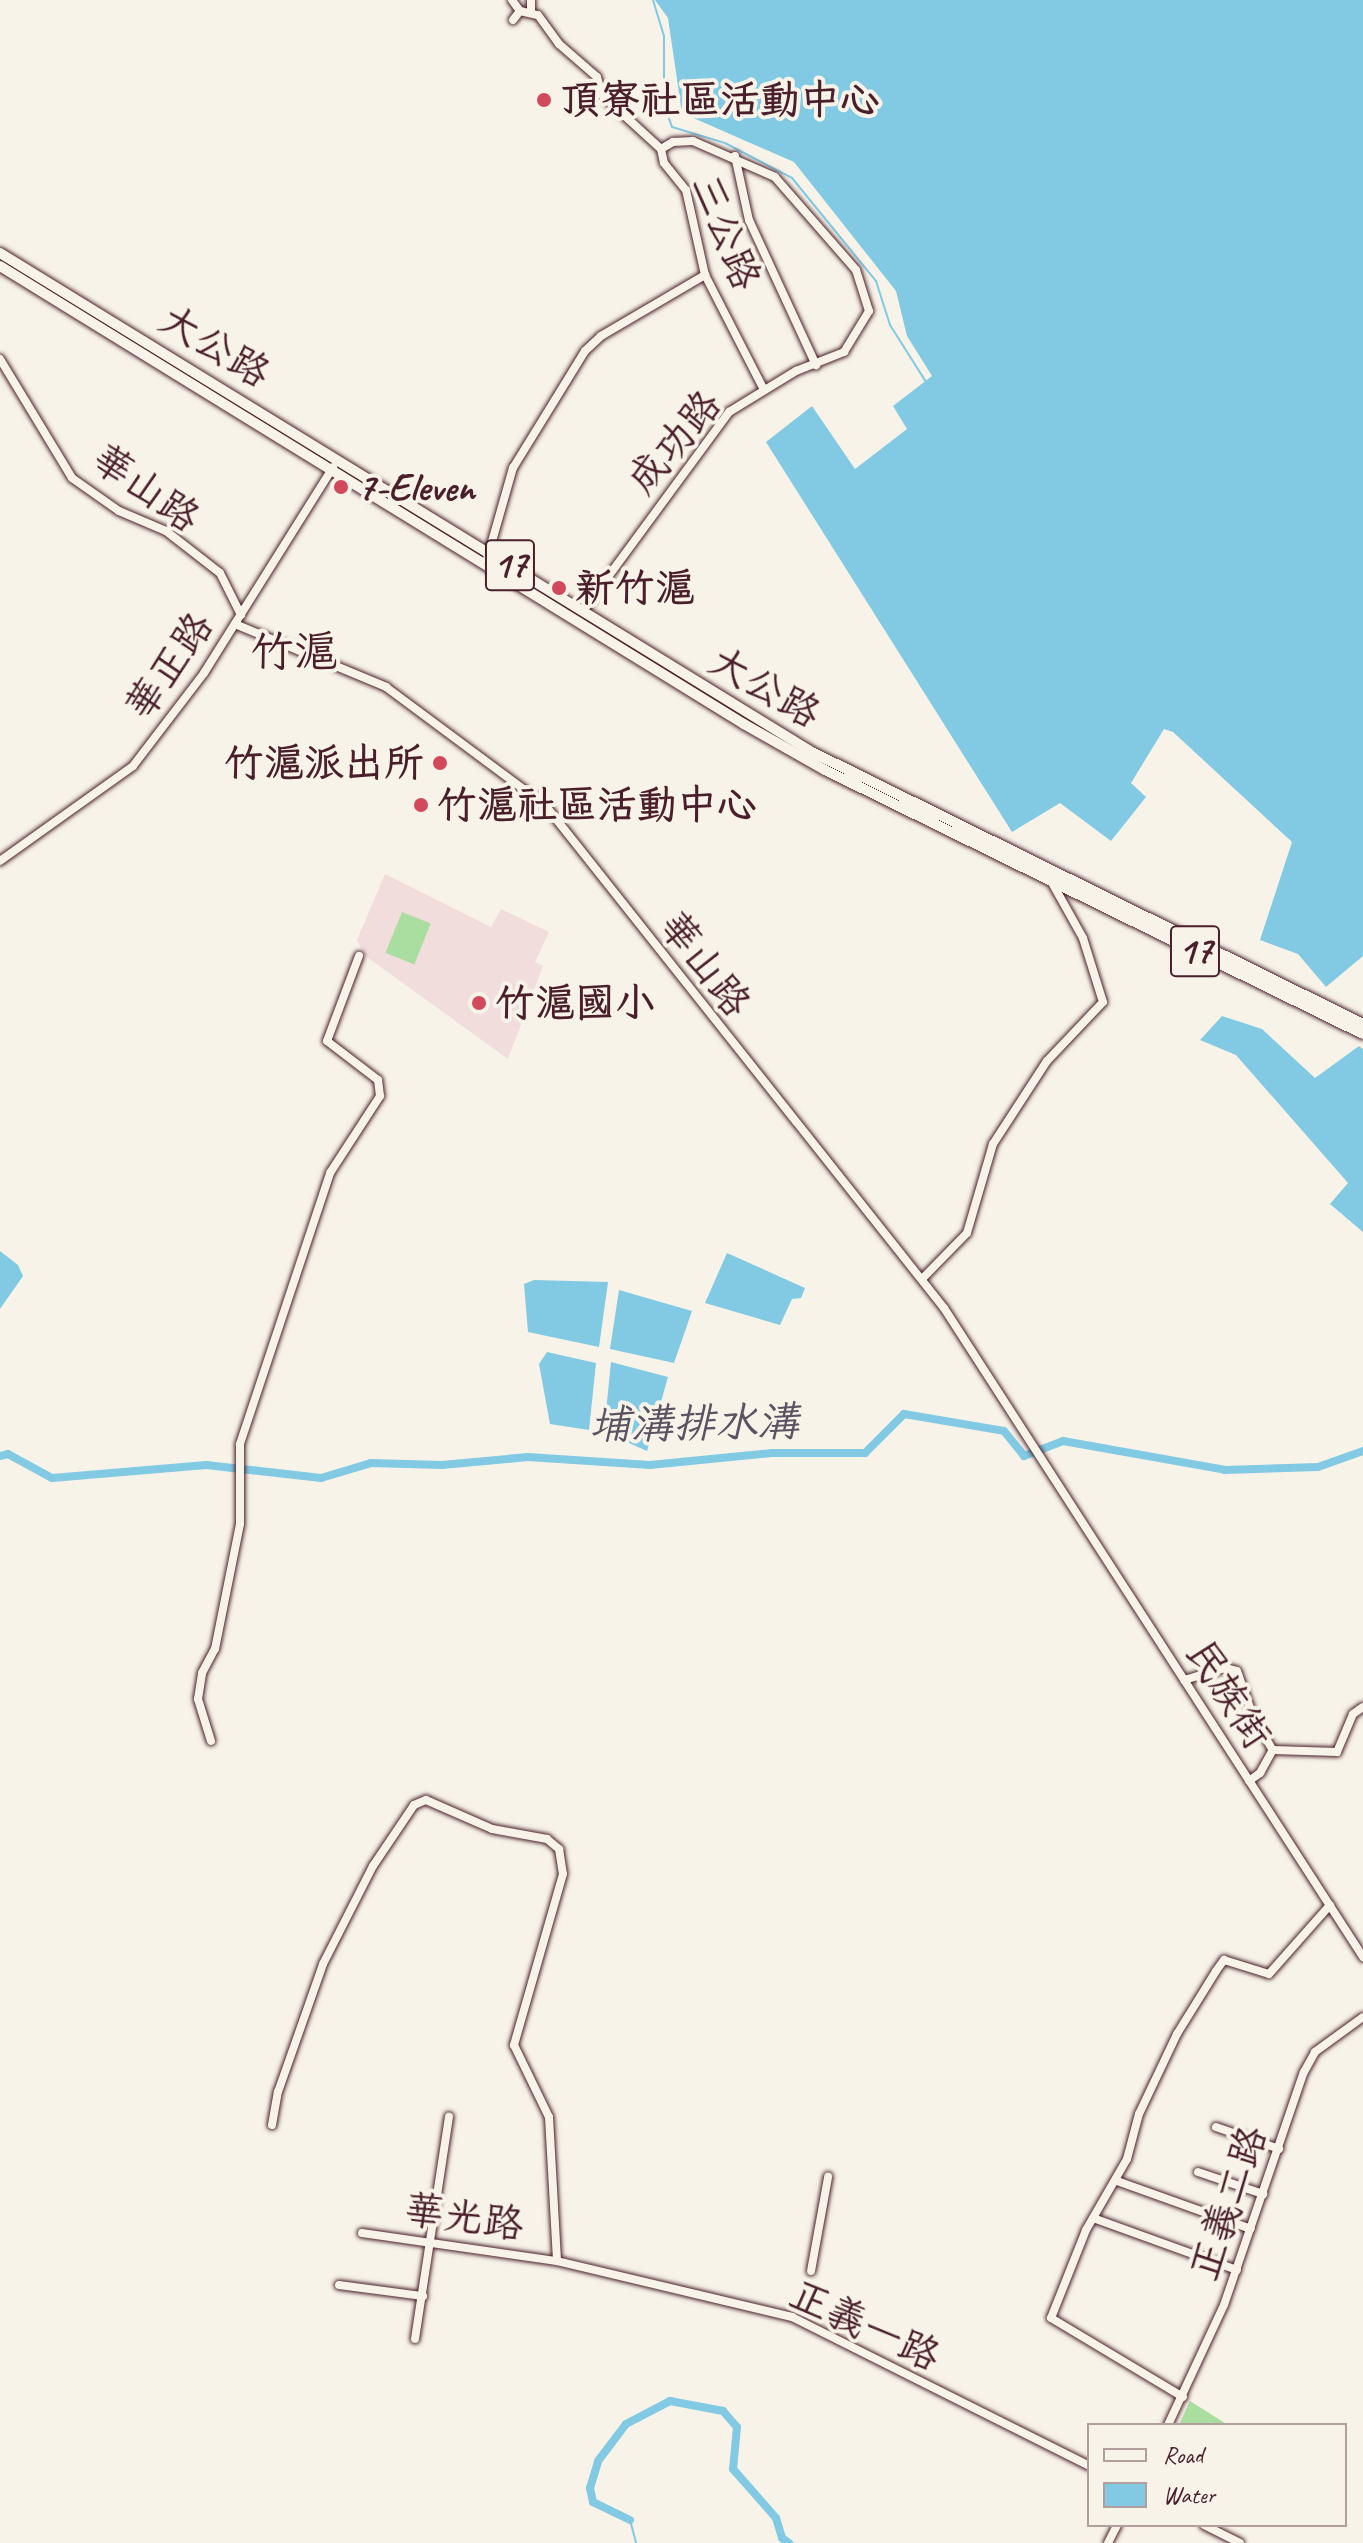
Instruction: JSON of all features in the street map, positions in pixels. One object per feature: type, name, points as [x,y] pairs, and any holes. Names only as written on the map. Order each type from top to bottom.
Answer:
[{"type":"main road","name":"大公路","points":[[0,253],[488,558],[757,732],[1360,1028]]},
{"type":"main road","name":"大公路","points":[[0,266],[336,464]]},
{"type":"main road","name":"大公路","points":[[488,558],[583,611],[810,751],[1028,864],[1051,881],[1360,1028]]},
{"type":"street","points":[[512,0],[520,11],[531,12],[531,0]]},
{"type":"street","points":[[513,20],[520,11]]},
{"type":"street","name":"三公路","points":[[531,12],[597,77],[602,95],[661,149],[664,163],[686,190],[705,275],[764,390]]},
{"type":"street","points":[[661,149],[673,142],[693,141],[735,156],[749,220],[816,365]]},
{"type":"street","name":"成功路","points":[[583,611],[729,412],[764,390],[849,347],[869,311],[861,278],[809,211],[763,168],[735,156]]},
{"type":"street","points":[[488,558],[513,468],[585,351],[647,306],[705,275]]},
{"type":"street","name":"華山路","points":[[0,359],[72,478],[119,511],[166,531],[220,573],[241,615]]},
{"type":"street","name":"華正路","points":[[0,861],[133,766],[180,709],[336,464]]},
{"type":"street","name":"華山路","points":[[235,624],[386,687],[545,805],[922,1279],[1037,1447]]},
{"type":"street","points":[[922,1279],[967,1233],[993,1144],[1047,1061],[1103,1002],[1083,938],[1051,881]]},
{"type":"street","points":[[211,1741],[200,1710],[199,1684],[215,1649],[240,1524],[240,1444],[326,1182],[380,1096],[378,1080],[327,1041],[359,956]]},
{"type":"street","name":"民族街","points":[[1037,1447],[1363,1957]]},
{"type":"street","points":[[1184,1680],[1225,1668],[1237,1671],[1253,1716],[1273,1750]]},
{"type":"street","points":[[1273,1750],[1337,1752],[1353,1714],[1363,1707]]},
{"type":"street","points":[[1249,1781],[1260,1773],[1273,1750]]},
{"type":"street","points":[[272,2125],[278,2092],[323,1964],[387,1843],[414,1805],[426,1800],[492,1829],[547,1839],[561,1855],[563,1874],[514,2045],[541,2093],[549,2117],[557,2261]]},
{"type":"street","points":[[1183,2397],[1051,2318],[1093,2218],[1117,2181],[1139,2114],[1177,2034],[1216,1971],[1224,1960],[1269,1974],[1330,1905]]},
{"type":"street","name":"正義二路","points":[[1169,2423],[1237,2270],[1315,2052],[1363,2017]]},
{"type":"street","points":[[415,2339],[449,2117]]},
{"type":"street","points":[[1216,2127],[1279,2149]]},
{"type":"street","points":[[1198,2172],[1263,2194]]},
{"type":"street","points":[[811,2271],[828,2177]]},
{"type":"street","points":[[1117,2181],[1251,2229]]},
{"type":"street","points":[[1093,2218],[1237,2270]]},
{"type":"street","name":"華光路","points":[[362,2233],[557,2261]]},
{"type":"street","name":"正義一路","points":[[557,2261],[792,2317],[1087,2465]]},
{"type":"street","points":[[339,2285],[423,2296]]},
{"type":"street","points":[[1208,2527],[1240,2543]]},
{"type":"shaded area","name":"竹滬國小","points":[[385,874],[491,927],[501,909],[549,932],[535,962],[543,966],[508,1059],[364,955],[357,940]]},
{"type":"green space","points":[[402,912],[431,924],[414,964],[386,953]]},
{"type":"green space","points":[[1190,2401],[1225,2423],[1180,2423]]},
{"type":"water","points":[[655,0],[1363,0],[1363,956],[1326,987],[1298,954],[1260,940],[1292,842],[1173,732],[1164,729],[1131,783],[1146,797],[1111,841],[1060,803],[1012,832],[766,442],[812,406],[855,469],[907,429],[893,406],[932,376],[907,336],[896,291],[794,162],[682,113],[668,18]]},
{"type":"water","points":[[1222,1016],[1262,1029],[1315,1078],[1359,1046],[1363,1049],[1363,1232],[1330,1204],[1348,1183],[1236,1055],[1200,1040]]},
{"type":"water","points":[[0,1251],[18,1265],[23,1276],[0,1309]]},
{"type":"water","points":[[727,1253],[805,1288],[801,1298],[792,1299],[780,1325],[705,1303]]},
{"type":"water","points":[[534,1280],[608,1282],[599,1347],[528,1332],[524,1284]]},
{"type":"water","points":[[619,1290],[692,1311],[674,1363],[610,1349]]},
{"type":"water","points":[[547,1352],[596,1363],[589,1430],[550,1424],[539,1364]]},
{"type":"water","points":[[611,1362],[668,1377],[647,1451],[604,1432]]},
{"type":"waterway","points":[[653,0],[664,36],[664,104],[672,127],[725,143],[792,178],[876,281],[890,325],[926,382]]},
{"type":"waterway","name":"埔溝排水溝","points":[[0,1456],[8,1454],[52,1478],[206,1465],[321,1478],[371,1463],[442,1465],[528,1457],[650,1465],[772,1453],[865,1453],[904,1414],[1004,1431],[1024,1456],[1063,1441],[1225,1470],[1318,1467],[1363,1451]]},
{"type":"waterway","points":[[630,2520],[593,2502],[590,2488],[598,2461],[626,2424],[670,2401],[723,2411],[737,2427],[733,2469],[776,2518],[782,2538],[789,2543]]},
{"type":"waterway","points":[[630,2520],[636,2543]]},
{"type":"place","name":"頂寮社區活動中心","points":[[544,100]]},
{"type":"place","name":"7-Eleven","points":[[341,487]]},
{"type":"place","name":"新竹滬","points":[[559,588]]},
{"type":"place","name":"竹滬派出所","points":[[440,763]]},
{"type":"place","name":"竹滬社區活動中心","points":[[421,805]]},
{"type":"place","name":"竹滬國小","points":[[479,1003]]},
{"type":"district","name":"竹滬","points":[[294,652]]}]
